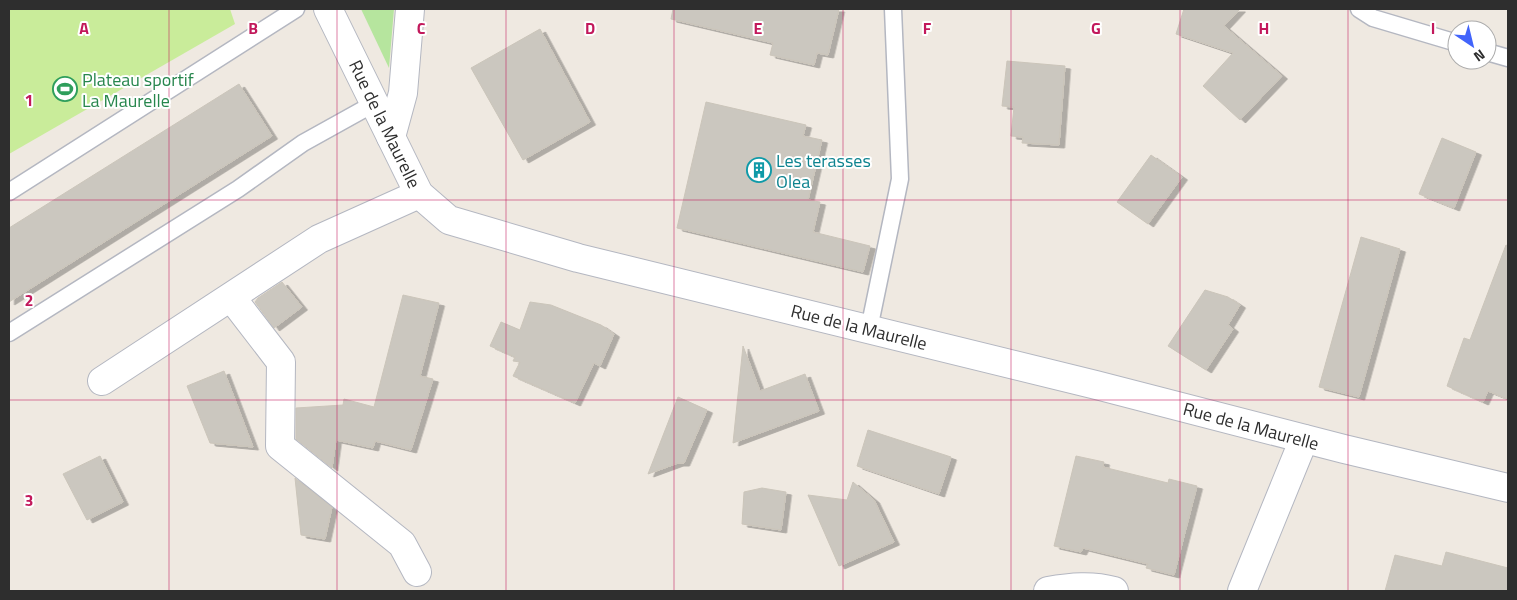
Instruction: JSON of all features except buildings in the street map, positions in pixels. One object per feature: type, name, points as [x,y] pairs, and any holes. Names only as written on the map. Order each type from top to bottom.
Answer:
[{"type":"street","name":"Rue de la Maurelle","points":[[328,9],[419,194],[449,220],[578,258],[1508,488]]},
{"type":"street","points":[[391,137],[403,93],[410,9]]},
{"type":"street","points":[[102,381],[319,239],[419,194]]},
{"type":"street","points":[[231,297],[281,362],[280,446],[402,544],[417,572]]},
{"type":"street","points":[[1242,591],[1304,439]]},
{"type":"street","points":[[1048,591],[1070,587],[1099,587],[1114,591]]},
{"type":"lane","points":[[9,192],[296,9]]},
{"type":"lane","points":[[869,329],[900,179],[893,9]]},
{"type":"lane","points":[[1359,9],[1373,18],[1447,40]]},
{"type":"lane","points":[[9,333],[238,189],[303,143],[375,103]]},
{"type":"green space","name":"Plateau sportif La Maurelle","points":[[9,9],[230,9],[235,24],[9,154]]},
{"type":"green space","points":[[361,9],[394,9],[389,68]]},
{"type":"place","name":"Plateau sportif La Maurelle","points":[[65,89]]},
{"type":"place","name":"Les terasses Olea","points":[[759,170]]}]
